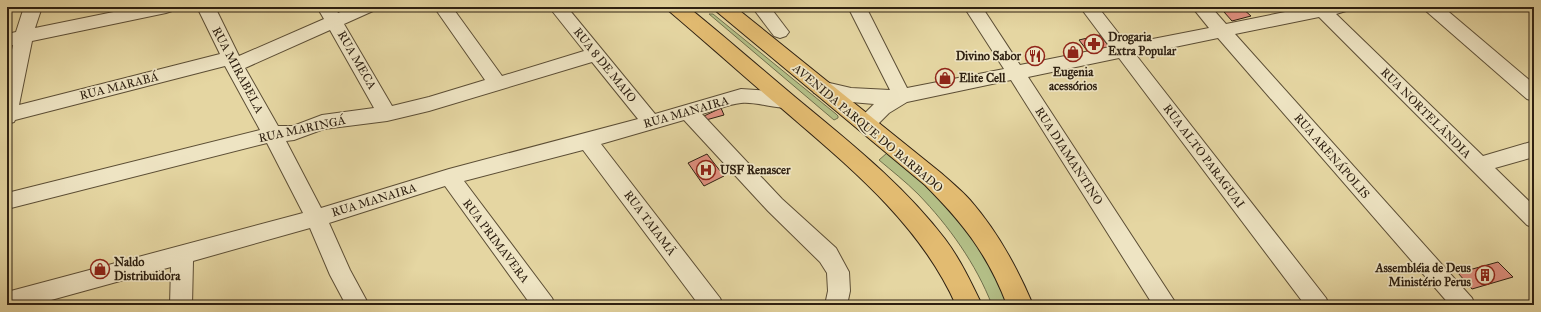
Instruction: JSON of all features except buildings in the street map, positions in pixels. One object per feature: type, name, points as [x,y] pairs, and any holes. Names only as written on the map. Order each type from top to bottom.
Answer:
[{"type":"main road","name":"AVENIDA PARQUE DO BARBADO","points":[[723,7],[933,179],[964,209],[984,236],[1007,273],[1020,305]]},
{"type":"main road","points":[[688,11],[750,70],[825,133],[916,220],[937,247],[954,275],[969,305]]},
{"type":"main road","points":[[825,133],[836,137],[843,136],[866,124]]},
{"type":"street","points":[[7,116],[15,38],[33,7]]},
{"type":"street","points":[[15,38],[166,7]]},
{"type":"street","name":"RUA MIRABELA","points":[[206,7],[232,62],[288,162],[316,218],[341,276]]},
{"type":"street","name":"RUA MARABÁ","points":[[7,116],[232,62],[330,14],[367,7]]},
{"type":"street","points":[[443,7],[496,83]]},
{"type":"street","name":"RUA 8 DE MAIO","points":[[558,7],[651,122]]},
{"type":"street","points":[[761,7],[780,32]]},
{"type":"street","points":[[857,7],[902,96]]},
{"type":"street","name":"RUA DIAMANTINO","points":[[973,7],[1166,305]]},
{"type":"street","name":"RUA ALTO PARAGUAI","points":[[1089,7],[1318,305]]},
{"type":"street","name":"RUA ARENÁPOLIS","points":[[1201,7],[1464,305]]},
{"type":"street","points":[[1432,7],[1534,94]]},
{"type":"street","points":[[821,88],[858,97],[874,98],[902,96],[1222,31],[1327,8]]},
{"type":"street","name":"RUA NORTELÂNDIA","points":[[1327,8],[1478,165],[1534,219]]},
{"type":"street","name":"RUA MECA","points":[[330,14],[387,114]]},
{"type":"street","name":"RUA MARINGÁ","points":[[7,202],[272,134],[294,133],[322,122],[387,114],[429,104],[596,54]]},
{"type":"street","name":"RUA MANAIRA","points":[[742,96],[750,70]]},
{"type":"street","name":"RUA MANAIRA","points":[[7,302],[316,218],[449,176],[588,141],[742,96],[771,98],[787,102]]},
{"type":"street","points":[[866,124],[882,108],[902,96]]},
{"type":"street","points":[[687,111],[775,205],[828,255],[838,272],[839,291],[832,303]]},
{"type":"street","name":"RUA TAIAMÃ","points":[[588,141],[712,305]]},
{"type":"street","points":[[1478,165],[1534,150]]},
{"type":"street","name":"RUA PRIMAVERA","points":[[449,176],[544,305]]},
{"type":"street","points":[[181,305],[182,254]]},
{"type":"street","points":[[341,276],[343,305]]},
{"type":"street","points":[[341,276],[358,305]]},
{"type":"green space","points":[[709,14],[713,14],[836,114],[838,118],[834,120]]},
{"type":"green space","points":[[887,153],[934,194],[963,226],[987,261],[998,282],[1007,305],[992,305],[970,260],[951,232],[918,194],[879,160]]},
{"type":"place","name":"Drogaria Extra Popular","points":[[1094,44]]},
{"type":"place","name":"Eugenia acessórios","points":[[1073,52]]},
{"type":"place","name":"Divino Sabor","points":[[1035,56]]},
{"type":"place","name":"Elite Cell","points":[[945,78]]},
{"type":"place","name":"USF Renascer","points":[[706,170]]},
{"type":"place","name":"Naldo Distribuidora","points":[[100,269]]},
{"type":"place","name":"Assembléia de Deus Ministério Perus","points":[[1485,275]]}]
